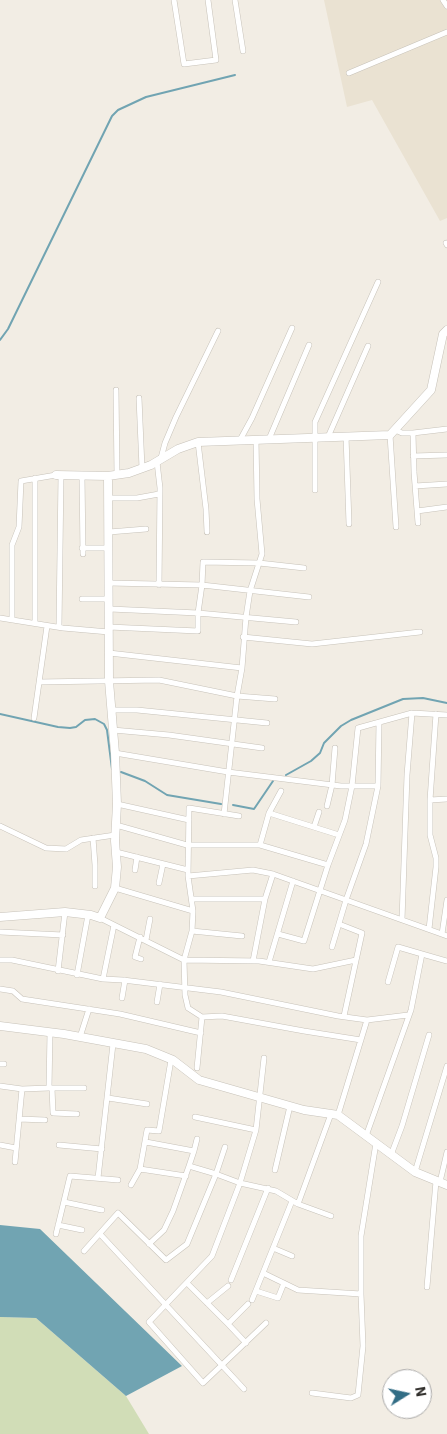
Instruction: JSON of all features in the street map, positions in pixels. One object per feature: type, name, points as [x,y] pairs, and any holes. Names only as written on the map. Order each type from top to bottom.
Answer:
[{"type":"street","points":[[174,0],[184,64],[216,60],[208,0]]},
{"type":"street","points":[[235,0],[243,51]]},
{"type":"street","points":[[443,0],[447,6]]},
{"type":"street","points":[[349,73],[447,32]]},
{"type":"street","points":[[315,490],[315,422],[378,282]]},
{"type":"street","points":[[240,440],[252,418],[292,328]]},
{"type":"street","points":[[396,527],[392,432],[431,390],[443,334],[447,330]]},
{"type":"street","points":[[159,585],[159,460],[165,443],[218,331]]},
{"type":"street","points":[[269,439],[309,345]]},
{"type":"street","points":[[328,438],[368,346]]},
{"type":"street","points":[[116,390],[117,475]]},
{"type":"street","points":[[139,398],[142,468]]},
{"type":"street","points":[[12,620],[12,545],[19,527],[21,481],[58,475],[108,476],[129,473],[198,442],[328,438],[447,429]]},
{"type":"street","points":[[413,433],[418,523]]},
{"type":"street","points":[[346,436],[349,524]]},
{"type":"street","points":[[224,814],[231,744],[242,668],[246,617],[250,591],[262,554],[257,499],[256,439]]},
{"type":"street","points":[[198,442],[207,532]]},
{"type":"street","points":[[413,456],[447,454]]},
{"type":"street","points":[[58,475],[59,626]]},
{"type":"street","points":[[82,476],[82,554]]},
{"type":"street","points":[[100,918],[115,888],[117,867],[115,753],[109,682],[108,476]]},
{"type":"street","points":[[35,478],[35,623]]},
{"type":"street","points":[[415,486],[447,484]]},
{"type":"street","points":[[108,498],[137,498],[159,494]]},
{"type":"street","points":[[417,511],[447,507]]},
{"type":"street","points":[[109,532],[146,529]]},
{"type":"street","points":[[82,548],[109,548]]},
{"type":"street","points":[[0,618],[47,626],[198,631],[203,562],[258,563],[304,568]]},
{"type":"street","points":[[109,583],[202,585],[309,597]]},
{"type":"street","points":[[82,598],[109,600]]},
{"type":"street","points":[[110,609],[198,613],[296,622]]},
{"type":"street","points":[[34,718],[47,626]]},
{"type":"street","points":[[244,637],[312,644],[420,632]]},
{"type":"street","points":[[109,652],[242,668]]},
{"type":"street","points":[[39,682],[159,680],[237,696],[275,698]]},
{"type":"street","points":[[111,710],[137,710],[267,723]]},
{"type":"street","points":[[402,920],[407,775],[412,713]]},
{"type":"street","points":[[278,934],[304,940],[328,865],[345,820],[352,786],[358,728],[412,713],[447,715]]},
{"type":"street","points":[[429,929],[436,858],[430,836],[430,800],[436,714]]},
{"type":"street","points":[[332,946],[366,844],[378,786],[379,722]]},
{"type":"street","points":[[113,730],[262,748]]},
{"type":"street","points":[[327,806],[332,785],[335,748]]},
{"type":"street","points":[[115,753],[228,772],[332,785],[378,786]]},
{"type":"street","points":[[260,845],[269,812],[281,792]]},
{"type":"street","points":[[430,800],[447,799]]},
{"type":"street","points":[[117,804],[189,820]]},
{"type":"street","points":[[239,816],[190,808],[188,873],[193,911],[192,931],[184,960],[184,987],[188,1008],[202,1017],[222,1016],[304,1032],[361,1040]]},
{"type":"street","points":[[269,812],[339,835]]},
{"type":"street","points":[[314,827],[319,812]]},
{"type":"street","points":[[116,825],[188,845],[260,845],[328,865]]},
{"type":"street","points":[[0,826],[46,848],[66,849],[80,840],[115,835]]},
{"type":"street","points":[[93,838],[95,886]]},
{"type":"street","points":[[116,852],[163,864],[188,873],[253,870],[273,874],[445,935],[447,900]]},
{"type":"street","points":[[135,870],[137,857]]},
{"type":"street","points":[[159,883],[163,864]]},
{"type":"street","points":[[253,961],[273,874]]},
{"type":"street","points":[[270,962],[293,881]]},
{"type":"street","points":[[115,888],[193,911]]},
{"type":"street","points":[[192,899],[266,900]]},
{"type":"street","points":[[0,917],[64,912],[88,915],[100,918],[184,960],[270,962],[313,968],[356,960]]},
{"type":"street","points":[[58,971],[64,912]]},
{"type":"street","points":[[77,974],[88,915]]},
{"type":"street","points":[[141,959],[135,958],[150,919]]},
{"type":"street","points":[[339,924],[362,932],[344,1016]]},
{"type":"street","points":[[104,979],[114,925]]},
{"type":"street","points":[[192,931],[242,936]]},
{"type":"street","points":[[0,932],[63,935]]},
{"type":"street","points":[[388,982],[398,947],[447,961]]},
{"type":"street","points":[[366,1136],[411,1010],[422,954]]},
{"type":"street","points":[[0,960],[12,960],[104,979],[221,992],[367,1020],[408,1015]]},
{"type":"street","points":[[122,998],[125,980]]},
{"type":"street","points":[[157,1002],[160,984]]},
{"type":"street","points":[[0,989],[13,991],[22,999],[120,1014],[201,1033]]},
{"type":"street","points":[[80,1037],[89,1009]]},
{"type":"street","points":[[197,1068],[202,1017]]},
{"type":"street","points":[[298,1204],[334,1115],[367,1020]]},
{"type":"street","points":[[0,1026],[50,1032],[146,1050],[171,1060],[198,1080],[290,1106],[334,1115],[415,1172],[441,1183]]},
{"type":"street","points":[[50,1032],[53,1113],[77,1114]]},
{"type":"street","points":[[391,1155],[402,1126],[429,1035]]},
{"type":"street","points":[[98,1178],[113,1044]]},
{"type":"street","points":[[264,1058],[256,1130],[240,1183],[212,1256],[149,1322],[203,1383],[266,1322]]},
{"type":"street","points":[[131,1184],[140,1169],[147,1130],[159,1131],[171,1060]]},
{"type":"street","points":[[415,1172],[447,1066]]},
{"type":"street","points":[[0,1086],[22,1090],[84,1088]]},
{"type":"street","points":[[15,1162],[22,1090]]},
{"type":"street","points":[[108,1098],[148,1104]]},
{"type":"street","points":[[276,1170],[290,1106]]},
{"type":"street","points":[[195,1118],[256,1130]]},
{"type":"street","points":[[19,1119],[46,1120]]},
{"type":"street","points":[[149,1244],[164,1230],[174,1211],[197,1139]]},
{"type":"street","points":[[146,1142],[194,1151]]},
{"type":"street","points":[[312,1393],[351,1398],[358,1395],[363,1346],[361,1236],[376,1143]]},
{"type":"street","points":[[0,1144],[16,1148]]},
{"type":"street","points":[[59,1145],[102,1149]]},
{"type":"street","points":[[84,1251],[118,1213],[166,1260],[187,1244],[225,1147]]},
{"type":"street","points":[[427,1286],[447,1152]]},
{"type":"street","points":[[189,1166],[240,1183],[268,1188],[298,1204],[331,1216]]},
{"type":"street","points":[[140,1169],[186,1176]]},
{"type":"street","points":[[56,1234],[70,1176],[118,1180]]},
{"type":"street","points":[[231,1280],[268,1188]]},
{"type":"street","points":[[228,1324],[250,1302],[256,1291],[292,1201]]},
{"type":"street","points":[[64,1202],[102,1210]]},
{"type":"street","points":[[58,1225],[82,1230]]},
{"type":"street","points":[[100,1234],[244,1389]]},
{"type":"street","points":[[273,1248],[292,1256]]},
{"type":"street","points":[[263,1273],[298,1290],[361,1294]]},
{"type":"street","points":[[187,1283],[246,1343]]},
{"type":"street","points":[[256,1291],[278,1298],[284,1283]]},
{"type":"street","points":[[207,1303],[228,1286]]},
{"type":"shaded area","points":[[324,0],[447,0],[447,218],[440,221],[372,100],[347,107]]},
{"type":"green space","points":[[0,1317],[36,1318],[126,1396],[149,1434],[0,1434]]},
{"type":"water","points":[[0,1225],[40,1229],[182,1366],[126,1396],[36,1318],[0,1317]]},
{"type":"waterway","points":[[0,340],[8,329],[112,116],[118,110],[146,97],[235,75]]},
{"type":"waterway","points":[[286,775],[311,761],[320,753],[324,743],[341,726],[351,720],[403,699],[423,698],[447,703]]},
{"type":"waterway","points":[[0,714],[70,728],[76,727],[85,720],[95,719],[104,724],[107,730],[112,769]]},
{"type":"waterway","points":[[121,772],[145,781],[167,795],[221,804]]},
{"type":"waterway","points":[[233,805],[254,809],[273,781]]}]
